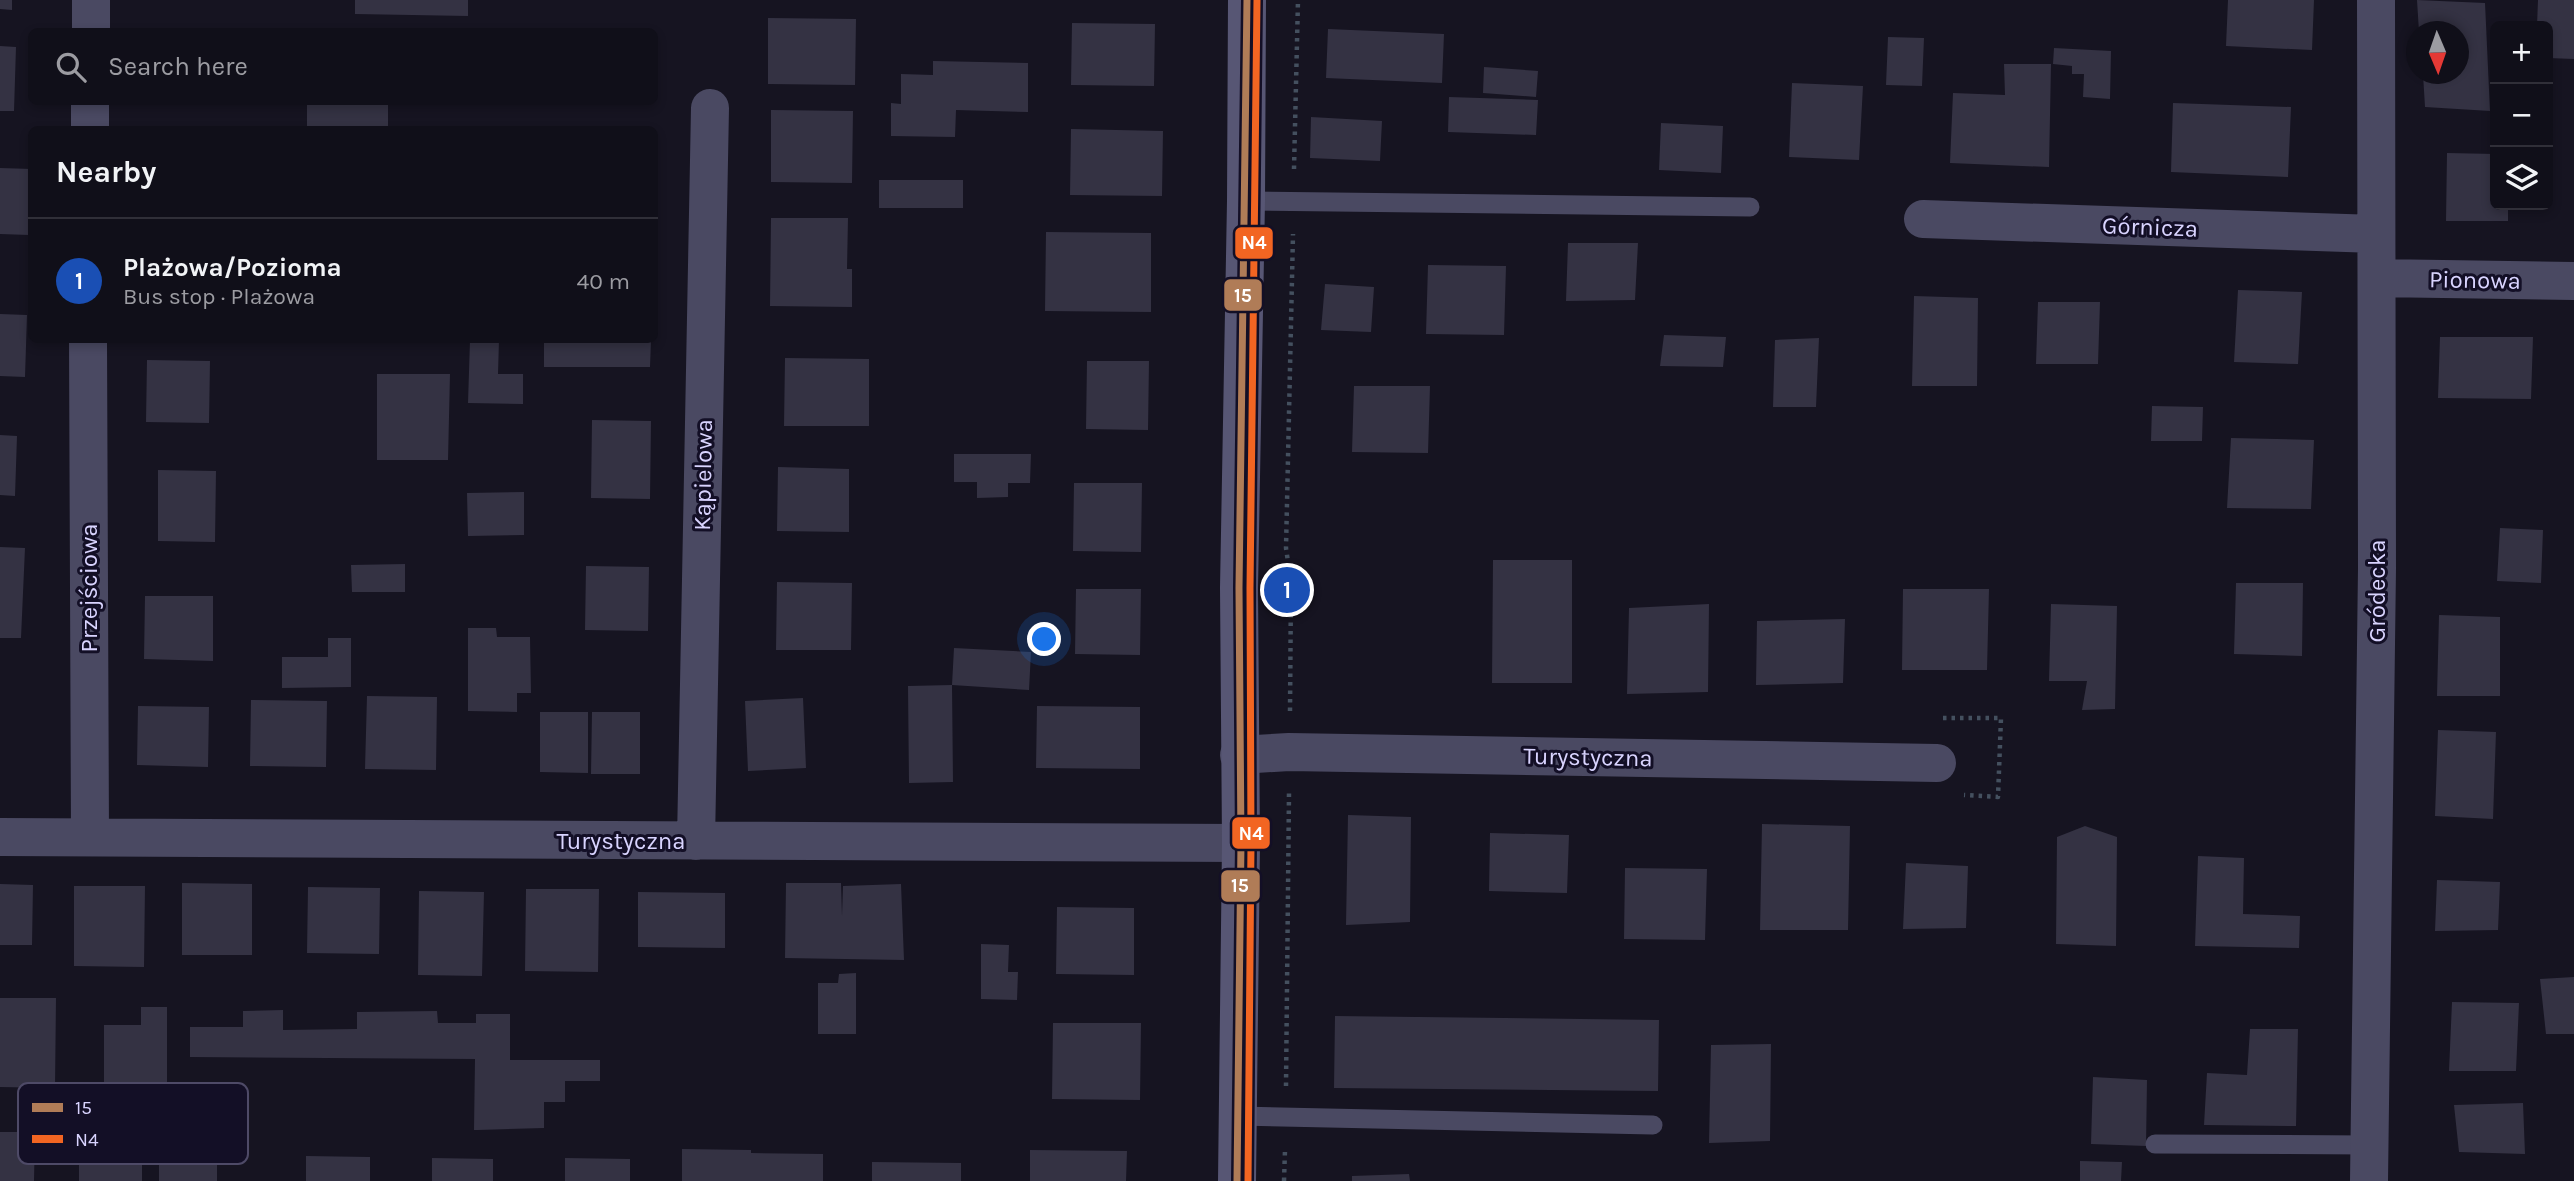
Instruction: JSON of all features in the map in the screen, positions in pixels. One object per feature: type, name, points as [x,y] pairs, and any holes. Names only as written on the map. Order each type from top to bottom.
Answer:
[{"type":"street","points":[[91,0],[91,28]]},
{"type":"street","points":[[1237,1181],[1241,843],[1239,588],[1247,0]]},
{"type":"street","name":"Gródecka","points":[[2369,1163],[2377,568],[2376,0]]},
{"type":"street","points":[[90,105],[90,126]]},
{"type":"street","name":"Kąpielowa","points":[[696,841],[710,108]]},
{"type":"street","name":"Górnicza","points":[[1923,219],[2376,234]]},
{"type":"street","name":"Pionowa","points":[[2377,278],[2574,281]]},
{"type":"street","name":"Przejściowa","points":[[88,343],[90,837]]},
{"type":"street","name":"Turystyczna","points":[[1239,755],[1289,752],[1937,763]]},
{"type":"street","name":"Turystyczna","points":[[0,837],[1241,843]]},
{"type":"lane","points":[[1246,201],[1750,207]]},
{"type":"lane","points":[[1238,1116],[1653,1125]]},
{"type":"lane","points":[[2155,1144],[2369,1163]]},
{"type":"path","points":[[1284,1181],[1291,583],[1286,548],[1298,0]]},
{"type":"building","points":[[0,0],[12,0],[12,10],[0,9]]},
{"type":"building","points":[[355,0],[468,0],[468,16],[355,14]]},
{"type":"building","points":[[2228,0],[2314,0],[2312,50],[2226,46]]},
{"type":"building","points":[[2417,0],[2485,3],[2490,111],[2425,107],[2424,84],[2469,84],[2469,21],[2418,21]]},
{"type":"building","points":[[2538,0],[2574,0],[2574,59],[2553,58],[2553,21],[2537,21]]},
{"type":"building","points":[[768,18],[856,19],[855,85],[768,84]]},
{"type":"building","points":[[1072,23],[1155,24],[1154,86],[1071,85]]},
{"type":"building","points":[[1328,29],[1444,34],[1442,83],[1326,78]]},
{"type":"building","points":[[1888,37],[1924,38],[1922,86],[1886,85]]},
{"type":"building","points":[[0,46],[16,47],[14,111],[0,111]]},
{"type":"building","points":[[2054,48],[2111,51],[2110,99],[2083,97],[2084,74],[2072,74],[2072,66],[2053,64]]},
{"type":"building","points":[[933,61],[1028,63],[1028,112],[956,110],[955,137],[891,136],[891,103],[901,104],[901,74],[933,75]]},
{"type":"building","points":[[2004,64],[2051,64],[2049,167],[1950,163],[1953,93],[2005,95]]},
{"type":"building","points":[[1484,67],[1538,71],[1536,97],[1483,93]]},
{"type":"building","points":[[1792,83],[1863,86],[1859,160],[1789,157]]},
{"type":"building","points":[[1449,97],[1538,100],[1536,135],[1448,132]]},
{"type":"building","points":[[2173,103],[2291,107],[2288,177],[2171,172]]},
{"type":"building","points":[[307,105],[388,105],[388,126],[307,126]]},
{"type":"building","points":[[771,110],[853,111],[852,183],[771,182]]},
{"type":"building","points":[[1311,117],[1382,121],[1380,161],[1310,158]]},
{"type":"building","points":[[1661,123],[1723,126],[1721,173],[1659,170]]},
{"type":"building","points":[[1071,129],[1163,131],[1162,196],[1070,195]]},
{"type":"building","points":[[2447,153],[2490,154],[2490,210],[2508,210],[2508,221],[2446,221]]},
{"type":"building","points":[[0,168],[28,169],[28,235],[0,234]]},
{"type":"building","points":[[879,180],[963,180],[963,208],[879,208]]},
{"type":"building","points":[[771,218],[848,218],[847,269],[852,269],[852,307],[770,306]]},
{"type":"building","points":[[1046,232],[1151,233],[1151,312],[1045,311]]},
{"type":"building","points":[[1568,243],[1638,243],[1635,300],[1566,301]]},
{"type":"building","points":[[1428,265],[1506,266],[1504,335],[1426,334]]},
{"type":"building","points":[[1325,284],[1374,287],[1371,332],[1321,330]]},
{"type":"building","points":[[2238,290],[2302,292],[2298,364],[2234,362]]},
{"type":"building","points":[[1914,296],[1978,298],[1977,386],[1912,386]]},
{"type":"building","points":[[2038,302],[2100,302],[2098,364],[2036,364]]},
{"type":"building","points":[[0,314],[27,315],[25,377],[0,376]]},
{"type":"building","points":[[1664,335],[1726,337],[1723,367],[1660,366]]},
{"type":"building","points":[[2440,337],[2533,337],[2531,399],[2438,398]]},
{"type":"building","points":[[1819,338],[1816,407],[1773,407],[1775,340]]},
{"type":"building","points":[[470,343],[499,343],[498,374],[523,374],[523,404],[468,403]]},
{"type":"building","points":[[544,343],[651,343],[650,367],[544,367]]},
{"type":"building","points":[[785,358],[869,359],[869,426],[784,426]]},
{"type":"building","points":[[147,360],[210,361],[209,423],[146,422]]},
{"type":"building","points":[[1087,361],[1149,361],[1148,430],[1086,429]]},
{"type":"building","points":[[377,374],[450,374],[448,460],[377,460]]},
{"type":"building","points":[[1354,386],[1430,386],[1428,453],[1352,452]]},
{"type":"building","points":[[2152,406],[2203,407],[2202,441],[2151,441]]},
{"type":"building","points":[[592,420],[651,421],[650,499],[591,498]]},
{"type":"building","points":[[0,435],[17,436],[15,496],[0,495]]},
{"type":"building","points":[[2231,438],[2314,440],[2311,509],[2227,508]]},
{"type":"building","points":[[954,454],[1031,454],[1030,483],[1008,483],[1008,497],[977,498],[977,482],[954,482]]},
{"type":"building","points":[[778,467],[849,469],[849,532],[777,531]]},
{"type":"building","points":[[158,470],[216,471],[215,542],[158,541]]},
{"type":"building","points":[[1074,483],[1142,483],[1141,552],[1073,551]]},
{"type":"building","points":[[524,492],[524,535],[468,536],[467,493]]},
{"type":"building","points":[[2500,528],[2543,530],[2541,583],[2497,581]]},
{"type":"building","points":[[0,547],[25,548],[21,638],[0,638]]},
{"type":"building","points":[[1493,560],[1572,560],[1572,683],[1492,683]]},
{"type":"building","points":[[405,564],[405,592],[352,592],[351,565]]},
{"type":"building","points":[[586,566],[649,567],[648,631],[585,630]]},
{"type":"building","points":[[777,582],[852,583],[851,650],[776,650]]},
{"type":"building","points":[[2236,583],[2303,583],[2302,656],[2234,654]]},
{"type":"building","points":[[1076,589],[1141,589],[1140,655],[1075,654]]},
{"type":"building","points":[[1903,589],[1989,589],[1987,670],[1902,670]]},
{"type":"building","points":[[145,596],[213,596],[213,661],[144,659]]},
{"type":"building","points":[[1709,604],[1708,692],[1627,694],[1629,608]]},
{"type":"building","points":[[2051,604],[2117,606],[2115,709],[2082,710],[2087,681],[2049,681]]},
{"type":"building","points":[[2439,615],[2500,617],[2500,696],[2437,696]]},
{"type":"building","points":[[1845,619],[1843,683],[1756,685],[1757,621]]},
{"type":"building","points":[[468,628],[496,628],[497,637],[530,637],[531,693],[517,693],[517,712],[468,711]]},
{"type":"building","points":[[328,638],[351,638],[351,687],[282,688],[282,657],[328,657]]},
{"type":"building","points":[[954,648],[1031,652],[1029,690],[952,685]]},
{"type":"building","points":[[952,685],[953,782],[909,783],[908,686]]},
{"type":"building","points":[[367,696],[437,697],[436,770],[365,769]]},
{"type":"building","points":[[803,698],[806,768],[748,771],[745,701]]},
{"type":"building","points":[[251,700],[327,701],[326,767],[250,766]]},
{"type":"building","points":[[138,706],[209,707],[208,767],[137,765]]},
{"type":"building","points":[[1037,706],[1140,707],[1140,769],[1036,768]]},
{"type":"building","points":[[540,712],[588,712],[588,773],[540,772]]},
{"type":"building","points":[[592,712],[640,712],[640,774],[591,774]]},
{"type":"building","points":[[2438,730],[2496,732],[2493,819],[2435,816]]},
{"type":"building","points":[[1348,815],[1411,817],[1410,922],[1346,925]]},
{"type":"building","points":[[1762,824],[1850,826],[1848,930],[1760,930]]},
{"type":"building","points":[[2085,826],[2117,837],[2116,946],[2056,944],[2057,837]]},
{"type":"building","points":[[1490,833],[1569,835],[1567,893],[1489,891]]},
{"type":"building","points":[[2198,856],[2244,858],[2243,914],[2300,916],[2299,948],[2195,946]]},
{"type":"building","points":[[1906,863],[1968,866],[1966,928],[1903,929]]},
{"type":"building","points":[[1625,868],[1707,869],[1705,940],[1624,939]]},
{"type":"building","points":[[2437,880],[2500,882],[2498,930],[2435,931]]},
{"type":"building","points":[[182,883],[252,884],[252,955],[182,955]]},
{"type":"building","points":[[786,883],[841,883],[842,916],[843,886],[901,884],[904,960],[785,958]]},
{"type":"building","points":[[0,884],[33,885],[32,945],[0,945]]},
{"type":"building","points":[[74,886],[145,886],[144,967],[74,966]]},
{"type":"building","points":[[308,887],[380,888],[379,954],[307,953]]},
{"type":"building","points":[[526,889],[599,889],[598,972],[525,971]]},
{"type":"building","points":[[419,891],[484,892],[482,976],[418,975]]},
{"type":"building","points":[[638,892],[725,893],[725,948],[638,947]]},
{"type":"building","points":[[1057,907],[1134,908],[1134,975],[1056,974]]},
{"type":"building","points":[[981,944],[1009,945],[1008,972],[1018,972],[1017,1000],[981,999]]},
{"type":"building","points":[[856,973],[856,1034],[818,1034],[818,983],[838,983],[839,974]]},
{"type":"building","points":[[2574,977],[2574,1034],[2546,1034],[2540,979]]},
{"type":"building","points":[[0,998],[56,998],[55,1083],[18,1083],[18,1087],[0,1087]]},
{"type":"building","points":[[2452,1002],[2519,1003],[2516,1071],[2449,1071]]},
{"type":"building","points":[[141,1007],[167,1007],[167,1083],[104,1083],[104,1025],[141,1025]]},
{"type":"building","points":[[283,1010],[283,1030],[357,1029],[357,1012],[437,1011],[438,1023],[476,1023],[476,1014],[510,1014],[510,1060],[600,1060],[600,1081],[565,1081],[565,1102],[544,1102],[544,1128],[474,1130],[475,1059],[190,1057],[190,1027],[243,1027],[243,1011]]},
{"type":"building","points":[[1335,1016],[1659,1020],[1658,1091],[1334,1088]]},
{"type":"building","points":[[1053,1023],[1141,1023],[1140,1100],[1052,1099]]},
{"type":"building","points":[[2250,1029],[2298,1029],[2296,1126],[2204,1125],[2207,1073],[2247,1075]]},
{"type":"building","points":[[1771,1044],[1770,1141],[1709,1143],[1711,1045]]},
{"type":"building","points":[[2093,1077],[2147,1080],[2146,1146],[2091,1144]]},
{"type":"building","points":[[2523,1103],[2525,1154],[2459,1152],[2454,1105]]},
{"type":"building","points":[[0,1132],[18,1132],[18,1164],[34,1164],[34,1181],[0,1181]]},
{"type":"building","points":[[682,1149],[823,1154],[823,1181],[682,1181]]},
{"type":"building","points":[[1030,1150],[1127,1151],[1126,1181],[1030,1181]]},
{"type":"building","points":[[306,1156],[370,1157],[370,1181],[306,1181]]},
{"type":"building","points":[[432,1158],[493,1159],[493,1181],[432,1181]]},
{"type":"building","points":[[565,1158],[630,1159],[630,1181],[565,1181]]},
{"type":"building","points":[[2080,1161],[2122,1162],[2121,1181],[2080,1181]]},
{"type":"building","points":[[872,1162],[961,1163],[961,1181],[872,1181]]},
{"type":"building","points":[[79,1164],[142,1164],[142,1181],[79,1181]]},
{"type":"building","points":[[159,1164],[217,1164],[217,1181],[159,1181]]},
{"type":"building","points":[[1409,1174],[1410,1181],[1352,1181],[1352,1176]]},
{"type":"transit line","name":"15","points":[[1237,1181],[1241,843],[1239,588],[1247,0]]},
{"type":"transit line","name":"N4","points":[[1248,1181],[1250,588],[1257,0]]},
{"type":"place","name":"Plażowa/Pozioma","points":[[1287,590]]}]
